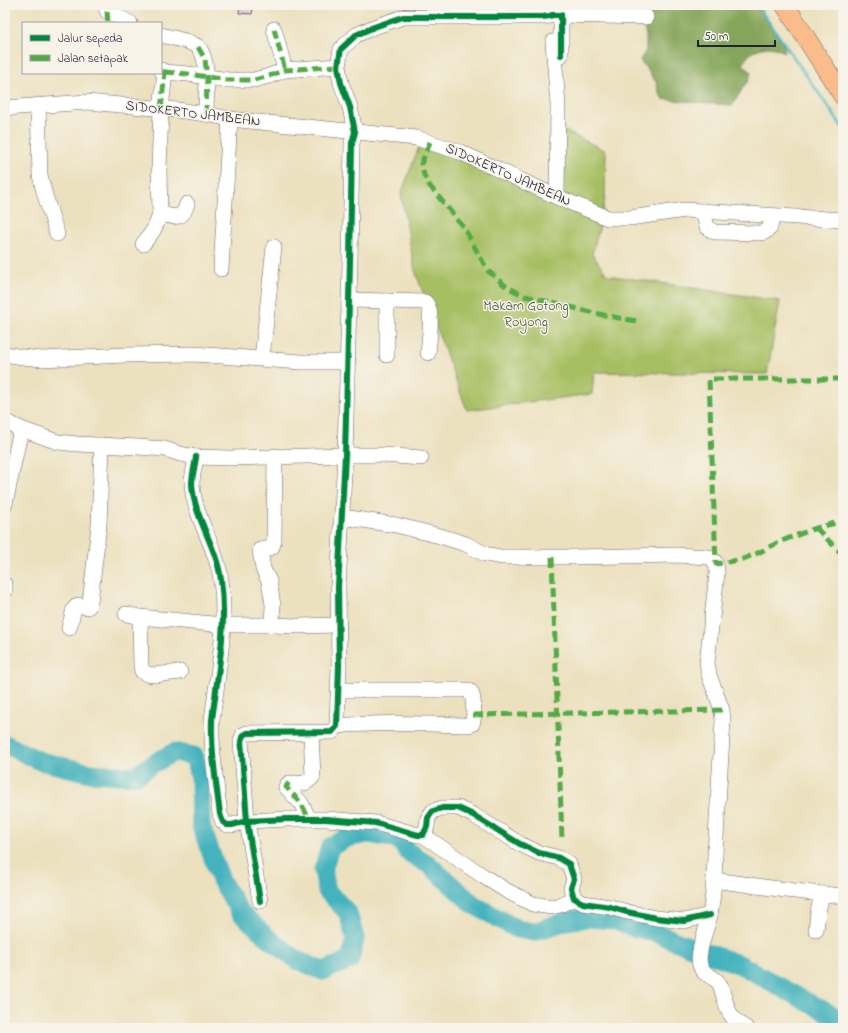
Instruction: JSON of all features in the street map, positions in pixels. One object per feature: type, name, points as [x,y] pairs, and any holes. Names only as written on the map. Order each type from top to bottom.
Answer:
[{"type":"main road","points":[[784,5],[843,96]]},
{"type":"street","points":[[555,12],[558,105],[558,197]]},
{"type":"street","points":[[338,726],[338,588],[348,362],[352,143],[355,132],[350,107],[341,83],[338,66],[341,49],[356,35],[403,17],[542,17],[550,16],[555,12],[646,17]]},
{"type":"street","points":[[107,13],[128,22]]},
{"type":"street","points":[[274,29],[285,70]]},
{"type":"street","points":[[162,35],[189,42],[198,47],[205,59],[207,78],[206,114]]},
{"type":"street","points":[[143,244],[154,230],[160,213],[158,168],[163,71],[207,78],[254,80],[285,70],[338,66]]},
{"type":"street","name":"SIDOKERTO JAMBEAN","points":[[5,108],[87,102],[206,114],[230,119],[416,138],[460,152],[608,218],[630,218],[685,210],[843,220]]},
{"type":"street","points":[[38,105],[40,175],[57,234]]},
{"type":"street","points":[[220,269],[230,119]]},
{"type":"street","points":[[160,213],[177,217],[183,214],[187,204]]},
{"type":"street","points":[[703,211],[707,227],[714,232],[766,232],[770,228],[772,216]]},
{"type":"street","points":[[262,358],[274,247]]},
{"type":"street","points":[[349,300],[428,303],[430,309],[428,353]]},
{"type":"street","points":[[387,301],[387,355]]},
{"type":"street","points":[[5,354],[42,359],[125,355],[194,354],[301,362],[348,362]]},
{"type":"street","points":[[5,421],[21,429],[58,442],[165,449],[196,458],[383,455],[421,458]]},
{"type":"street","points":[[5,504],[21,429]]},
{"type":"street","points":[[69,628],[76,606],[87,607],[89,606],[90,602],[99,525],[102,445]]},
{"type":"street","points":[[272,625],[273,605],[269,581],[263,569],[260,550],[272,547],[274,541],[274,456]]},
{"type":"street","points":[[196,458],[192,484],[196,508],[217,561],[221,580],[223,626],[213,706],[212,742],[220,814],[223,822],[227,825],[232,825],[247,822],[309,819],[354,820],[376,823],[418,835],[423,834],[483,876],[507,891],[533,904],[551,907],[560,905],[574,898]]},
{"type":"street","points":[[342,517],[396,525],[466,544],[485,554],[501,557],[676,555],[709,557],[713,560],[716,564],[717,573],[707,662],[709,675],[722,710],[724,721],[714,880],[710,915],[699,954],[700,965],[704,973],[717,980],[722,987],[726,1005],[731,1017],[746,1028]]},
{"type":"street","points":[[5,584],[5,591]]},
{"type":"street","points":[[180,672],[154,675],[147,674],[142,671],[133,616],[223,626],[339,625]]},
{"type":"street","points":[[260,901],[247,822],[241,741],[243,735],[247,733],[332,732],[338,726],[358,724],[386,723],[466,726],[472,724],[474,720],[473,696],[471,692],[467,690],[339,690]]},
{"type":"street","points":[[309,819],[301,803],[286,787],[289,783],[303,784],[309,781],[313,776],[311,733]]},
{"type":"street","points":[[423,834],[427,827],[428,818],[433,811],[442,808],[458,808],[473,815],[520,844],[539,853],[558,858],[569,864],[574,879],[571,888],[574,898],[583,903],[610,907],[656,918],[684,921],[710,915]]},
{"type":"street","points":[[714,880],[843,896]]},
{"type":"street","points":[[816,930],[822,894]]},
{"type":"green space","points":[[637,5],[755,5],[783,44],[785,52],[765,47],[757,49],[745,60],[743,64],[751,72],[748,82],[745,84],[733,105],[663,99],[656,82],[640,60],[646,51],[646,36],[641,13]]},
{"type":"green space","name":"Makam Gotong Royong","points":[[557,127],[606,151],[605,197],[601,222],[592,254],[607,275],[780,301],[767,374],[594,372],[592,394],[467,410],[415,271],[401,194],[420,144],[456,155],[550,200]]},
{"type":"building","points":[[240,5],[253,5],[252,14],[239,13]]},
{"type":"building","points":[[404,5],[414,5],[414,9],[404,9]]},
{"type":"building","points":[[416,5],[424,5],[424,9],[416,9]]},
{"type":"building","points":[[426,5],[437,5],[437,8],[426,8]]},
{"type":"building","points":[[439,5],[483,5],[483,11],[439,11]]},
{"type":"building","points":[[486,5],[495,5],[495,8],[486,8]]},
{"type":"building","points":[[507,5],[529,5],[529,12],[508,13]]},
{"type":"waterway","points":[[757,5],[843,128]]},
{"type":"waterway","points":[[5,744],[40,761],[90,773],[136,776],[151,765],[174,752],[194,756],[200,777],[201,826],[221,880],[240,912],[268,938],[297,960],[323,971],[350,960],[355,938],[348,913],[327,891],[323,870],[330,847],[347,838],[368,834],[398,839],[408,852],[428,864],[474,905],[517,929],[534,932],[566,921],[586,918],[614,920],[635,928],[655,932],[675,941],[741,965],[843,1020]]},
{"type":"marked path","points":[[107,11],[108,22]]},
{"type":"marked path","points":[[274,29],[285,70]]},
{"type":"marked path","points":[[198,47],[205,59],[207,78],[206,114]]},
{"type":"marked path","points":[[165,72],[228,80],[254,80],[285,70],[338,66]]},
{"type":"marked path","points":[[161,109],[165,72],[162,71]]},
{"type":"marked path","points":[[430,142],[421,164],[424,175],[429,185],[464,228],[488,271],[507,287],[525,296],[603,315],[636,321]]},
{"type":"marked path","points":[[843,379],[709,379],[716,564],[743,559],[779,542],[816,528],[843,521]]},
{"type":"marked path","points":[[816,528],[843,555]]},
{"type":"marked path","points":[[552,557],[562,840]]},
{"type":"marked path","points":[[473,715],[722,710]]},
{"type":"marked path","points":[[289,783],[286,787],[301,803],[309,819]]},
{"type":"cycle path","points":[[260,901],[247,821],[241,741],[243,735],[247,733],[332,732],[337,726],[339,666],[338,587],[345,455],[352,143],[355,132],[350,107],[341,83],[338,66],[341,49],[356,35],[403,17],[542,17],[561,15],[561,55]]},
{"type":"cycle path","points":[[196,457],[192,481],[194,497],[201,521],[219,568],[223,607],[220,663],[212,720],[215,779],[220,814],[223,822],[227,825],[232,825],[247,821],[326,819],[376,823],[418,835],[423,835],[427,827],[428,818],[433,811],[442,808],[458,808],[473,815],[520,844],[539,853],[559,858],[569,864],[574,879],[571,888],[574,898],[583,903],[610,907],[656,918],[684,921],[710,915]]}]
